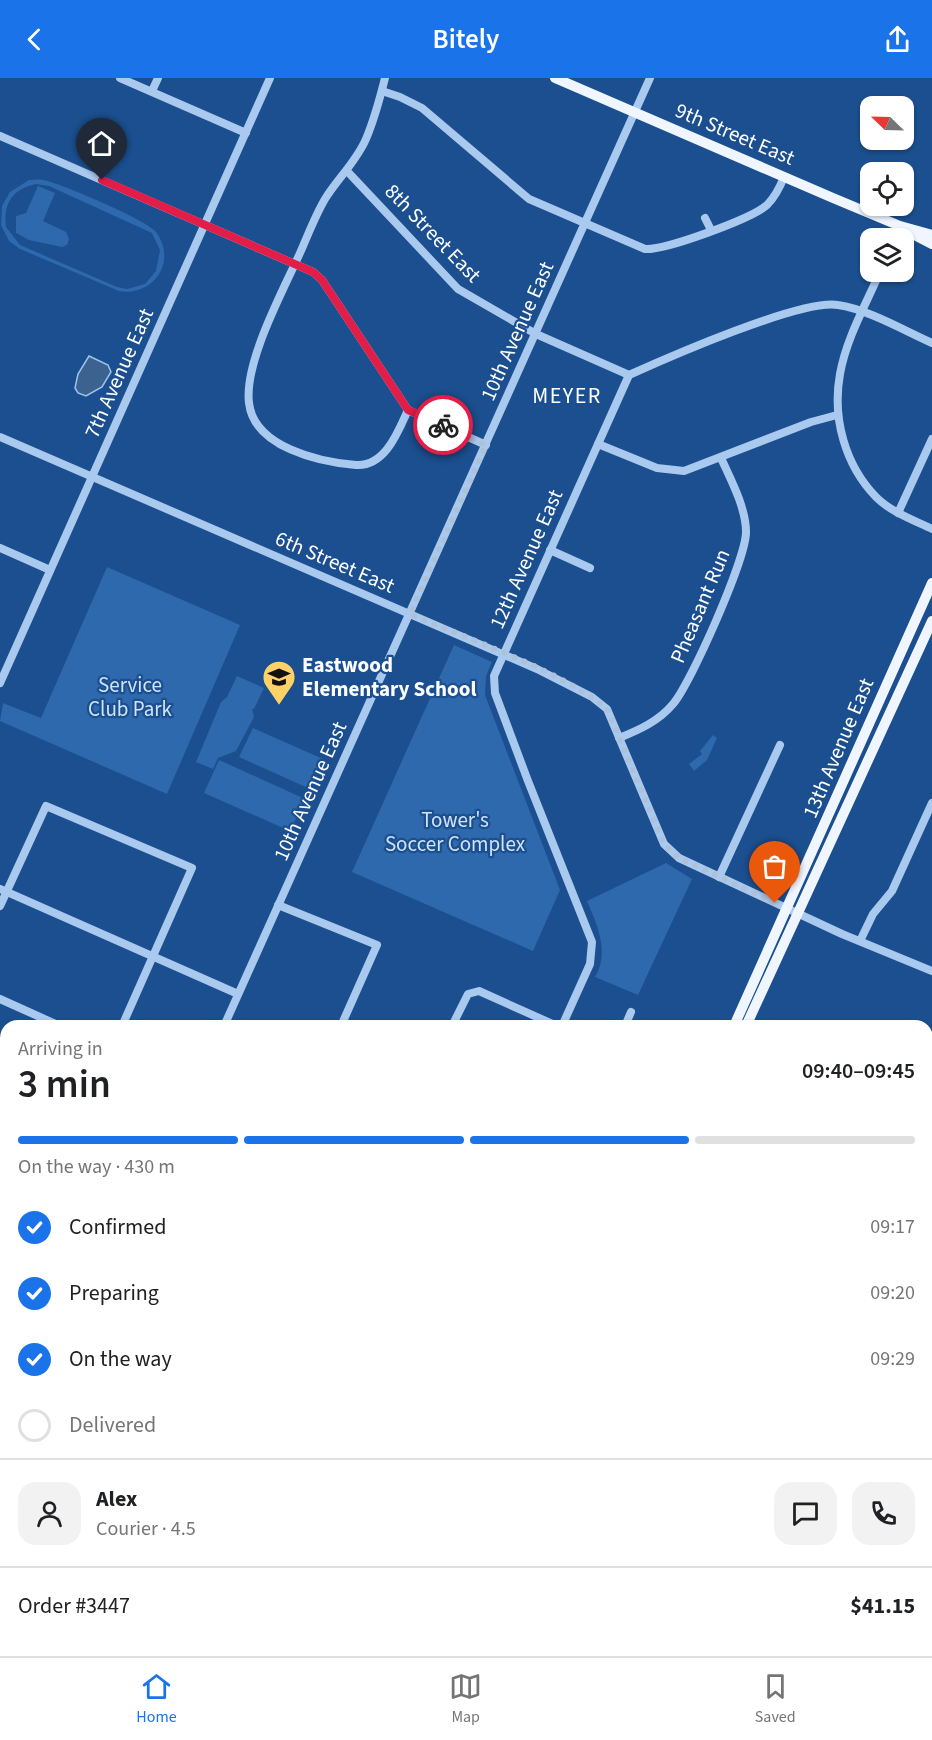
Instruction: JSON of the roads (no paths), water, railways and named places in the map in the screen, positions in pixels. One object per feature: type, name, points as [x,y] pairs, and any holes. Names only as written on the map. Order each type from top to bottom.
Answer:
[{"type":"main road","name":"9th Street East","points":[[555,78],[900,226],[932,235]]},
{"type":"main road","name":"9th Street East","points":[[900,226],[913,236],[932,244]]},
{"type":"main road","name":"13th Avenue East","points":[[748,1020],[932,582]]},
{"type":"main road","name":"13th Avenue East","points":[[737,1020],[793,911],[932,621]]},
{"type":"street","points":[[120,78],[246,133]]},
{"type":"street","points":[[152,92],[158,78]]},
{"type":"street","name":"7th Avenue East","points":[[0,683],[270,78]]},
{"type":"street","points":[[385,78],[367,138],[347,171],[324,202],[261,343],[251,376],[249,404],[263,433],[277,444],[347,464],[366,465],[381,455],[395,438],[408,410]]},
{"type":"street","name":"10th Avenue East","points":[[227,1020],[650,78]]},
{"type":"street","points":[[382,91],[422,108],[529,199],[645,249],[664,248],[767,205],[784,177]]},
{"type":"street","points":[[0,136],[296,263],[322,280],[408,410],[486,445]]},
{"type":"street","name":"8th Street East","points":[[347,171],[458,289],[536,334],[629,375]]},
{"type":"street","points":[[705,218],[711,230]]},
{"type":"street","points":[[876,282],[840,374],[837,415],[845,447],[858,474],[877,498],[898,513],[932,529]]},
{"type":"street","points":[[629,375],[800,309],[822,304],[839,305],[862,313],[932,343]]},
{"type":"street","name":"12th Avenue East","points":[[563,1020],[590,964],[592,942],[495,693],[494,676],[629,375]]},
{"type":"street","points":[[598,444],[645,464],[675,472],[721,458],[811,422],[837,415]]},
{"type":"street","name":"6th Street East","points":[[0,437],[503,654],[592,697],[607,709],[664,844],[679,858],[860,941],[932,971]]},
{"type":"street","points":[[898,513],[932,439]]},
{"type":"street","name":"Pheasant Run","points":[[619,738],[652,723],[674,704],[688,680],[739,566],[745,543],[744,519],[721,458]]},
{"type":"street","points":[[0,548],[51,570]]},
{"type":"street","points":[[550,550],[590,568]]},
{"type":"street","points":[[0,659],[9,663]]},
{"type":"street","points":[[719,877],[780,745]]},
{"type":"street","points":[[860,941],[873,914],[892,891],[932,803]]},
{"type":"street","points":[[0,906],[3,890],[46,806],[192,868],[125,1020]]},
{"type":"street","points":[[3,890],[238,994]]},
{"type":"street","points":[[278,905],[377,945],[344,1020]]},
{"type":"street","points":[[455,1020],[468,994],[479,991],[546,1020]]},
{"type":"street","points":[[0,999],[47,1020]]},
{"type":"street","points":[[628,1020],[631,1012]]},
{"type":"place","name":"Eastwood Elementary School","points":[[279,706]]},
{"type":"district","name":"MEYER","points":[[567,396]]},
{"type":"park label","name":"Service Club Park","points":[[130,697]]},
{"type":"park label","name":"Tower's Soccer Complex","points":[[455,832]]}]
